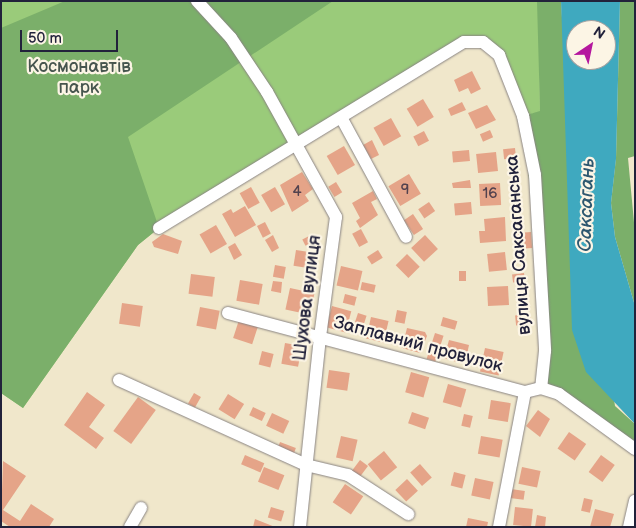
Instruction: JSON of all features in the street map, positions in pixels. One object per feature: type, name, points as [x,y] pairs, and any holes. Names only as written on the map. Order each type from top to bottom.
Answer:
[{"type":"street","name":"Шухова вулиця","points":[[196,1],[231,38],[298,145],[336,216],[320,337],[300,527]]},
{"type":"street","name":"вулиця Саксаганська","points":[[159,228],[342,120],[464,42],[483,42],[499,55],[524,116],[535,174],[545,351],[541,388]]},
{"type":"street","points":[[342,120],[406,237]]},
{"type":"street","name":"Заплавний провулок","points":[[228,313],[525,392],[541,388]]},
{"type":"street","points":[[119,380],[306,466],[348,474],[408,514]]},
{"type":"street","points":[[541,388],[559,394],[635,449]]},
{"type":"street","points":[[499,527],[525,392]]},
{"type":"street","points":[[629,527],[635,501]]},
{"type":"street","points":[[130,527],[141,508]]},
{"type":"green space","name":"Космонавтів парк","points":[[1,1],[539,1],[540,112],[523,116],[499,55],[476,41],[159,228],[138,245],[23,408],[1,393]]},
{"type":"green space","name":"Космонавтів парк","points":[[65,1],[333,1],[128,137],[159,228],[138,245],[23,408],[1,393],[1,28]]},
{"type":"green space","points":[[537,1],[561,1],[565,67],[615,406],[635,424],[635,449],[541,388],[545,351],[523,116],[540,111]]},
{"type":"green space","points":[[620,1],[635,1],[635,156],[628,158],[635,233],[635,306],[615,237],[611,203],[616,158]]},
{"type":"water","name":"Саксагань","points":[[561,1],[620,1],[616,159],[611,203],[615,237],[635,306],[635,424],[586,372],[572,330]]},
{"type":"building","points":[[472,71],[481,89],[471,94],[468,88],[459,92],[454,80]]},
{"type":"building","points":[[423,99],[434,117],[418,127],[407,109]]},
{"type":"building","points":[[462,102],[466,110],[451,116],[448,109]]},
{"type":"building","points":[[487,105],[496,120],[476,129],[468,113]]},
{"type":"building","points":[[391,118],[401,136],[384,146],[374,128]]},
{"type":"building","points":[[490,130],[493,137],[483,142],[480,134]]},
{"type":"building","points":[[424,131],[429,141],[418,146],[413,136]]},
{"type":"building","points":[[372,140],[379,155],[371,159],[363,145]]},
{"type":"building","points":[[344,146],[355,165],[338,175],[327,156]]},
{"type":"building","points":[[515,148],[516,158],[504,159],[503,149]]},
{"type":"building","points":[[469,150],[470,161],[453,162],[452,151]]},
{"type":"building","points":[[496,152],[498,171],[478,173],[476,154]]},
{"type":"building","points":[[302,172],[313,189],[305,195],[309,201],[292,212],[280,185]]},
{"type":"building","points":[[409,174],[421,194],[400,206],[388,186]]},
{"type":"building","points":[[470,180],[471,188],[453,188],[452,183]]},
{"type":"building","points":[[336,182],[342,192],[334,197],[328,187]]},
{"type":"building","points":[[500,183],[501,205],[480,206],[479,184]]},
{"type":"building","points":[[251,187],[260,203],[248,209],[240,193]]},
{"type":"building","points":[[275,187],[285,204],[271,212],[261,195]]},
{"type":"building","points":[[373,191],[377,199],[371,202],[378,215],[360,228],[356,221],[360,218],[352,203]]},
{"type":"building","points":[[429,202],[435,211],[424,218],[418,209]]},
{"type":"building","points":[[471,202],[472,214],[455,215],[454,203]]},
{"type":"building","points":[[245,206],[256,225],[235,237],[222,214],[231,209],[233,213]]},
{"type":"building","points":[[413,214],[423,229],[414,235],[404,220]]},
{"type":"building","points":[[505,217],[506,241],[480,243],[479,231],[485,231],[484,219]]},
{"type":"building","points":[[265,222],[271,234],[263,238],[257,226]]},
{"type":"building","points":[[216,225],[227,244],[211,254],[200,234]]},
{"type":"building","points":[[361,229],[368,242],[359,247],[352,234]]},
{"type":"building","points":[[531,232],[532,248],[514,249],[513,233]]},
{"type":"building","points":[[163,234],[182,241],[178,254],[154,247],[152,242]]},
{"type":"building","points":[[313,234],[316,240],[305,246],[302,239]]},
{"type":"building","points":[[273,235],[279,248],[272,252],[265,240]]},
{"type":"building","points":[[425,235],[438,249],[424,262],[411,248]]},
{"type":"building","points":[[235,243],[242,255],[234,260],[228,247]]},
{"type":"building","points":[[296,250],[314,253],[311,269],[293,266]]},
{"type":"building","points":[[378,250],[383,258],[372,265],[367,257]]},
{"type":"building","points":[[505,252],[507,270],[489,272],[487,254]]},
{"type":"building","points":[[407,254],[420,267],[408,278],[396,265]]},
{"type":"building","points":[[275,265],[286,267],[284,279],[273,277]]},
{"type":"building","points":[[341,266],[362,271],[358,290],[337,285]]},
{"type":"building","points":[[459,271],[466,271],[466,281],[459,281]]},
{"type":"building","points":[[524,273],[525,281],[513,282],[512,274]]},
{"type":"building","points":[[191,274],[215,277],[212,297],[189,294]]},
{"type":"building","points":[[240,280],[263,284],[259,305],[236,301]]},
{"type":"building","points":[[273,281],[282,282],[281,293],[271,291]]},
{"type":"building","points":[[362,282],[376,285],[374,293],[360,290]]},
{"type":"building","points":[[508,286],[509,305],[488,306],[487,287]]},
{"type":"building","points":[[290,288],[314,293],[310,315],[285,310]]},
{"type":"building","points":[[345,294],[357,297],[354,306],[343,303]]},
{"type":"building","points":[[122,303],[143,306],[140,327],[119,324]]},
{"type":"building","points":[[332,306],[351,311],[346,332],[326,327]]},
{"type":"building","points":[[200,307],[220,311],[216,329],[196,326]]},
{"type":"building","points":[[397,310],[407,312],[405,324],[395,322]]},
{"type":"building","points":[[358,313],[367,316],[363,328],[354,325]]},
{"type":"building","points":[[530,314],[531,324],[516,326],[515,316]]},
{"type":"building","points":[[371,317],[389,321],[384,342],[366,338]]},
{"type":"building","points":[[443,317],[457,321],[455,330],[441,326]]},
{"type":"building","points":[[239,320],[258,326],[252,344],[233,338]]},
{"type":"building","points":[[407,328],[425,332],[427,336],[420,353],[402,348]]},
{"type":"building","points":[[435,333],[444,336],[435,361],[427,359]]},
{"type":"building","points":[[449,340],[469,345],[466,359],[462,358],[460,363],[444,358]]},
{"type":"building","points":[[285,343],[302,346],[298,367],[281,364]]},
{"type":"building","points":[[485,348],[504,352],[499,375],[480,371]]},
{"type":"building","points":[[262,351],[274,354],[270,367],[259,365]]},
{"type":"building","points":[[329,370],[350,373],[347,391],[326,388]]},
{"type":"building","points":[[411,372],[429,377],[423,397],[405,392]]},
{"type":"building","points":[[448,384],[466,389],[461,408],[443,402]]},
{"type":"building","points":[[87,392],[105,405],[89,427],[104,438],[96,449],[64,425]]},
{"type":"building","points":[[194,393],[201,397],[195,407],[188,403]]},
{"type":"building","points":[[228,394],[244,404],[235,419],[218,409]]},
{"type":"building","points":[[138,397],[156,410],[131,444],[113,431]]},
{"type":"building","points":[[491,400],[511,403],[508,422],[488,419]]},
{"type":"building","points":[[253,407],[266,413],[262,421],[249,415]]},
{"type":"building","points":[[538,410],[550,419],[540,437],[526,426]]},
{"type":"building","points":[[412,412],[429,418],[425,429],[408,423]]},
{"type":"building","points":[[272,413],[289,421],[283,434],[266,426]]},
{"type":"building","points":[[464,414],[473,416],[470,428],[461,426]]},
{"type":"building","points":[[569,432],[586,444],[575,460],[558,448]]},
{"type":"building","points":[[341,436],[358,440],[353,461],[336,457]]},
{"type":"building","points":[[481,436],[503,440],[500,458],[478,454]]},
{"type":"building","points":[[280,442],[296,448],[293,456],[277,450]]},
{"type":"building","points":[[384,451],[397,467],[381,481],[368,464]]},
{"type":"building","points":[[245,455],[264,463],[260,472],[241,464]]},
{"type":"building","points":[[601,455],[615,465],[602,482],[589,472]]},
{"type":"building","points":[[360,460],[368,466],[360,477],[352,471]]},
{"type":"building","points":[[3,461],[26,476],[3,510],[20,521],[31,504],[54,519],[49,527],[10,527],[1,521]]},
{"type":"building","points":[[420,464],[432,478],[422,486],[410,473]]},
{"type":"building","points":[[264,467],[284,475],[278,490],[258,482]]},
{"type":"building","points":[[522,467],[541,471],[537,488],[518,484]]},
{"type":"building","points":[[454,472],[466,475],[462,488],[451,486]]},
{"type":"building","points":[[475,478],[494,482],[490,500],[471,496]]},
{"type":"building","points":[[407,479],[418,491],[406,502],[395,490]]},
{"type":"building","points":[[345,484],[363,496],[351,515],[333,502]]},
{"type":"building","points":[[511,489],[525,491],[524,500],[510,498]]},
{"type":"building","points":[[584,498],[593,500],[590,513],[581,511]]},
{"type":"building","points":[[271,507],[284,511],[281,522],[268,518]]},
{"type":"building","points":[[515,507],[533,509],[531,527],[513,525]]},
{"type":"building","points":[[595,509],[614,514],[610,527],[590,527]]},
{"type":"building","points":[[537,515],[546,517],[545,527],[535,527]]},
{"type":"building","points":[[468,518],[488,522],[487,527],[466,527]]},
{"type":"building","points":[[255,519],[275,527],[253,527]]}]
